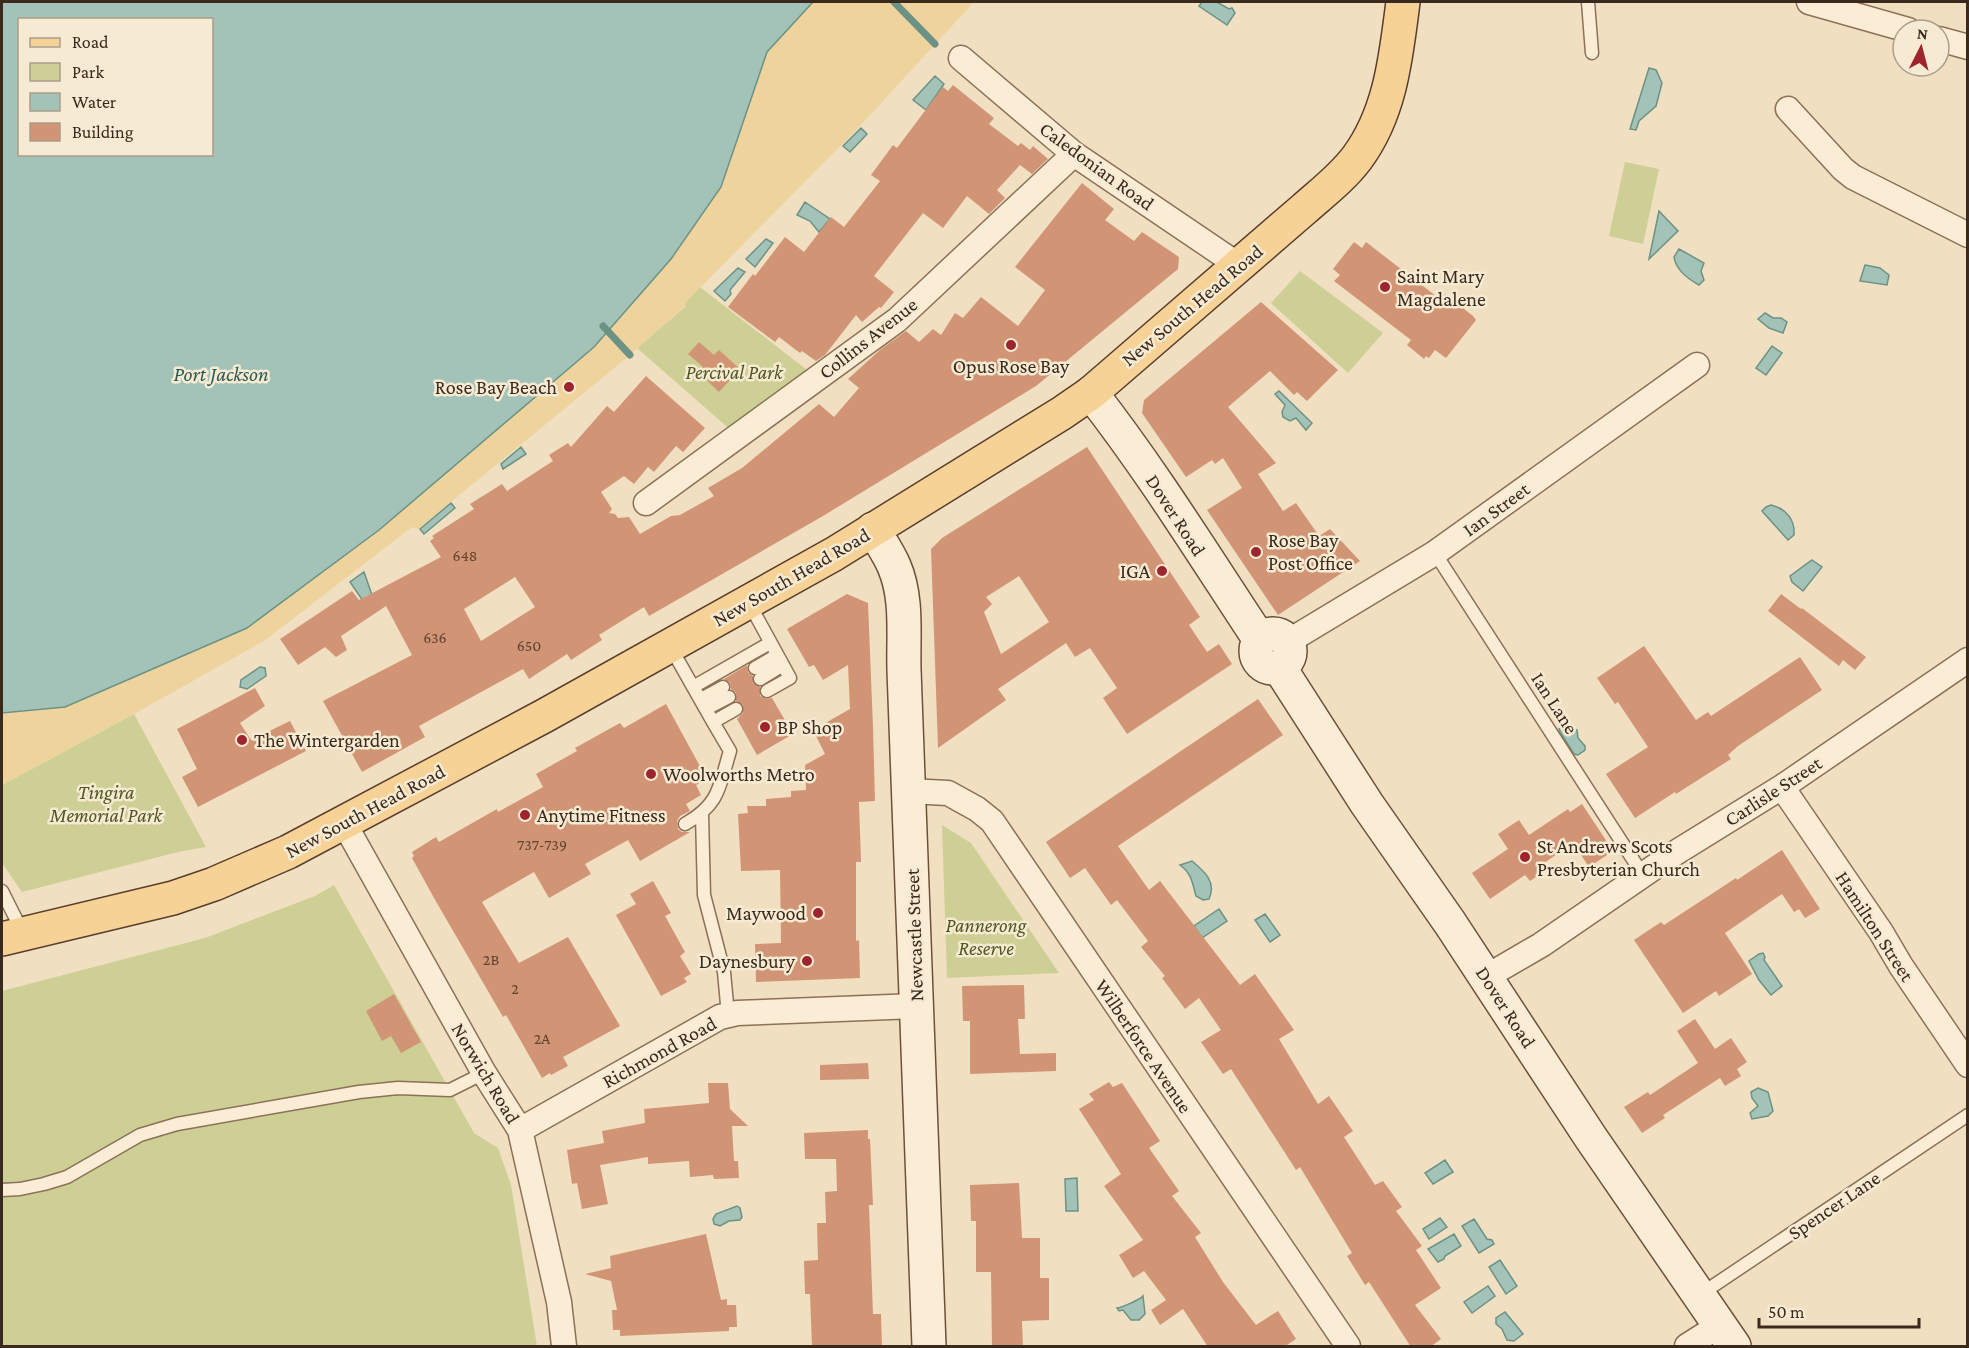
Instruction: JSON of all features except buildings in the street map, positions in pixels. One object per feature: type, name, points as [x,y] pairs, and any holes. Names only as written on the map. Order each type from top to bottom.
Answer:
[{"type":"main road","name":"New South Head Road","points":[[13,936],[172,898],[214,884],[269,861],[670,647],[834,554],[1026,436],[1091,393],[1333,184],[1356,159],[1375,129],[1388,96],[1403,2]]},
{"type":"street","points":[[1809,2],[1891,25]]},
{"type":"street","points":[[1951,42],[1968,47]]},
{"type":"street","name":"Caledonian Road","points":[[961,58],[1074,154],[1238,265]]},
{"type":"street","points":[[1788,109],[1853,177],[1968,235]]},
{"type":"street","name":"Collins Avenue","points":[[645,503],[897,320],[1074,154]]},
{"type":"street","name":"Ian Street","points":[[1275,649],[1435,553],[1697,364]]},
{"type":"street","name":"Dover Road","points":[[1091,393],[1275,649],[1366,804],[1486,977],[1591,1138],[1727,1336]]},
{"type":"street","name":"Newcastle Street","points":[[873,530],[894,567],[902,604],[929,1347]]},
{"type":"street","name":"Carlisle Street","points":[[1486,977],[1541,945],[1643,875],[1782,787],[1968,660]]},
{"type":"street","name":"Hamilton Street","points":[[1782,787],[1968,1065]]},
{"type":"street","name":"Wilberforce Avenue","points":[[908,791],[948,793],[992,821],[1348,1347]]},
{"type":"street","name":"Norwich Road","points":[[344,823],[484,1073],[520,1130],[559,1302],[564,1347]]},
{"type":"street","name":"Richmond Road","points":[[520,1130],[720,1017],[737,1013],[916,1006]]},
{"type":"street","points":[[1687,1347],[1727,1336]]},
{"type":"lane","points":[[1588,2],[1592,54]]},
{"type":"lane","name":"Ian Lane","points":[[1435,553],[1643,875]]},
{"type":"lane","points":[[748,602],[790,678],[768,691]]},
{"type":"lane","points":[[693,687],[770,643]]},
{"type":"lane","points":[[670,647],[730,751],[716,797],[702,814],[685,824]]},
{"type":"lane","points":[[758,673],[780,660]]},
{"type":"lane","points":[[703,704],[726,692]]},
{"type":"lane","points":[[713,722],[736,709]]},
{"type":"lane","points":[[702,814],[704,895],[724,972],[728,1015]]},
{"type":"lane","points":[[2,891],[13,936]]},
{"type":"lane","points":[[2,1190],[45,1185],[67,1177],[140,1135],[177,1124],[359,1092],[398,1088],[450,1090],[484,1073]]},
{"type":"lane","name":"Spencer Lane","points":[[1700,1295],[1968,1115]]},
{"type":"green space","points":[[1625,162],[1659,169],[1643,244],[1609,236]]},
{"type":"green space","points":[[1300,271],[1383,333],[1348,373],[1271,303]]},
{"type":"green space","name":"Percival Park","points":[[700,287],[807,370],[733,432],[637,348],[685,307],[685,302]]},
{"type":"green space","name":"Tingira Memorial Park","points":[[134,714],[206,847],[22,892],[2,863],[2,785]]},
{"type":"green space","name":"Pannerong Reserve","points":[[942,825],[971,843],[1059,973],[947,978]]},
{"type":"green space","points":[[334,885],[474,1133],[498,1148],[511,1185],[537,1346],[2,1346],[2,991],[205,938],[315,896]]},
{"type":"sand","name":"Rose Bay Beach","points":[[813,2],[974,2],[860,126],[686,302],[685,306],[630,355],[418,529],[412,527],[264,641],[2,785],[2,713],[65,707],[594,347],[671,259],[721,187],[767,52]]},
{"type":"water","name":"Port Jackson","points":[[2,2],[813,2],[767,52],[721,187],[671,259],[594,347],[379,530],[247,628],[65,707],[2,713]]},
{"type":"water","points":[[1202,2],[1217,2],[1229,9],[1232,8],[1235,13],[1227,25],[1199,6]]},
{"type":"water","points":[[1649,68],[1656,70],[1662,83],[1656,106],[1639,121],[1636,130],[1630,129]]},
{"type":"water","points":[[935,76],[944,84],[926,110],[913,100]]},
{"type":"water","points":[[861,128],[867,134],[850,152],[843,146]]},
{"type":"water","points":[[805,202],[830,219],[819,232],[810,221],[797,215]]},
{"type":"water","points":[[1659,211],[1678,231],[1649,259]]},
{"type":"water","points":[[766,239],[773,243],[755,267],[746,259]]},
{"type":"water","points":[[1679,249],[1704,263],[1701,271],[1704,280],[1699,285],[1677,266],[1674,257]]},
{"type":"water","points":[[1865,265],[1880,268],[1889,275],[1887,285],[1860,281]]},
{"type":"water","points":[[738,268],[745,272],[730,290],[731,294],[725,301],[714,291]]},
{"type":"water","points":[[1765,313],[1787,322],[1783,333],[1769,328],[1758,319]]},
{"type":"water","points":[[1772,346],[1782,353],[1766,375],[1756,368]]},
{"type":"water","points":[[1279,391],[1312,423],[1306,430],[1296,418],[1290,421],[1283,417],[1282,412],[1285,405],[1275,394]]},
{"type":"water","points":[[521,447],[526,454],[503,469],[501,464]]},
{"type":"water","points":[[451,503],[455,508],[424,534],[420,529]]},
{"type":"water","points":[[1771,505],[1786,512],[1791,520],[1794,535],[1788,540],[1762,511]]},
{"type":"water","points":[[1812,560],[1822,567],[1803,591],[1792,582],[1790,576]]},
{"type":"water","points":[[364,572],[372,595],[363,601],[350,582]]},
{"type":"water","points":[[260,667],[265,668],[266,676],[247,689],[240,687],[241,680]]},
{"type":"water","points":[[1565,725],[1577,730],[1578,738],[1585,746],[1585,750],[1578,755],[1574,754],[1560,732],[1559,729]]},
{"type":"water","points":[[1192,861],[1208,877],[1211,887],[1209,899],[1203,900],[1196,896],[1189,875],[1180,865]]},
{"type":"water","points":[[1219,909],[1227,921],[1202,938],[1194,926]]},
{"type":"water","points":[[1265,914],[1280,935],[1270,942],[1255,920]]},
{"type":"water","points":[[1763,953],[1764,960],[1782,986],[1771,995],[1759,980],[1749,961]]},
{"type":"water","points":[[1758,1088],[1768,1092],[1773,1111],[1768,1116],[1752,1119],[1750,1113],[1758,1106],[1751,1092]]},
{"type":"water","points":[[1445,1160],[1453,1172],[1433,1184],[1425,1173]]},
{"type":"water","points":[[1077,1178],[1078,1211],[1066,1211],[1065,1179]]},
{"type":"water","points":[[737,1206],[740,1208],[742,1217],[740,1220],[729,1221],[720,1226],[714,1224],[713,1219],[716,1214]]},
{"type":"water","points":[[1440,1218],[1447,1227],[1429,1239],[1423,1229]]},
{"type":"water","points":[[1474,1219],[1487,1239],[1492,1240],[1494,1244],[1479,1253],[1462,1226]]},
{"type":"water","points":[[1454,1234],[1461,1246],[1438,1262],[1428,1249]]},
{"type":"water","points":[[1500,1260],[1517,1286],[1506,1294],[1489,1267]]},
{"type":"water","points":[[1488,1286],[1495,1296],[1472,1313],[1464,1302]]},
{"type":"water","points":[[1143,1296],[1145,1314],[1139,1320],[1131,1320],[1123,1310],[1119,1311],[1117,1308],[1131,1303]]},
{"type":"water","points":[[1505,1312],[1523,1334],[1514,1341],[1507,1340],[1502,1329],[1496,1324],[1496,1318]]},
{"type":"waterway","points":[[894,2],[935,44]]},
{"type":"waterway","points":[[603,326],[630,355]]},
{"type":"place","name":"Saint Mary Magdalene","points":[[1385,287]]},
{"type":"place","name":"Opus Rose Bay","points":[[1011,345]]},
{"type":"place","name":"Rose Bay Beach","points":[[569,387]]},
{"type":"place","name":"Rose Bay Post Office","points":[[1256,552]]},
{"type":"place","name":"IGA","points":[[1162,571]]},
{"type":"place","name":"BP Shop","points":[[765,727]]},
{"type":"place","name":"The Wintergarden","points":[[242,740]]},
{"type":"place","name":"Woolworths Metro","points":[[651,774]]},
{"type":"place","name":"Anytime Fitness","points":[[525,815]]},
{"type":"place","name":"St Andrews Scots Presbyterian Church","points":[[1525,857]]},
{"type":"place","name":"Maywood","points":[[818,913]]},
{"type":"place","name":"Daynesbury","points":[[807,961]]}]
